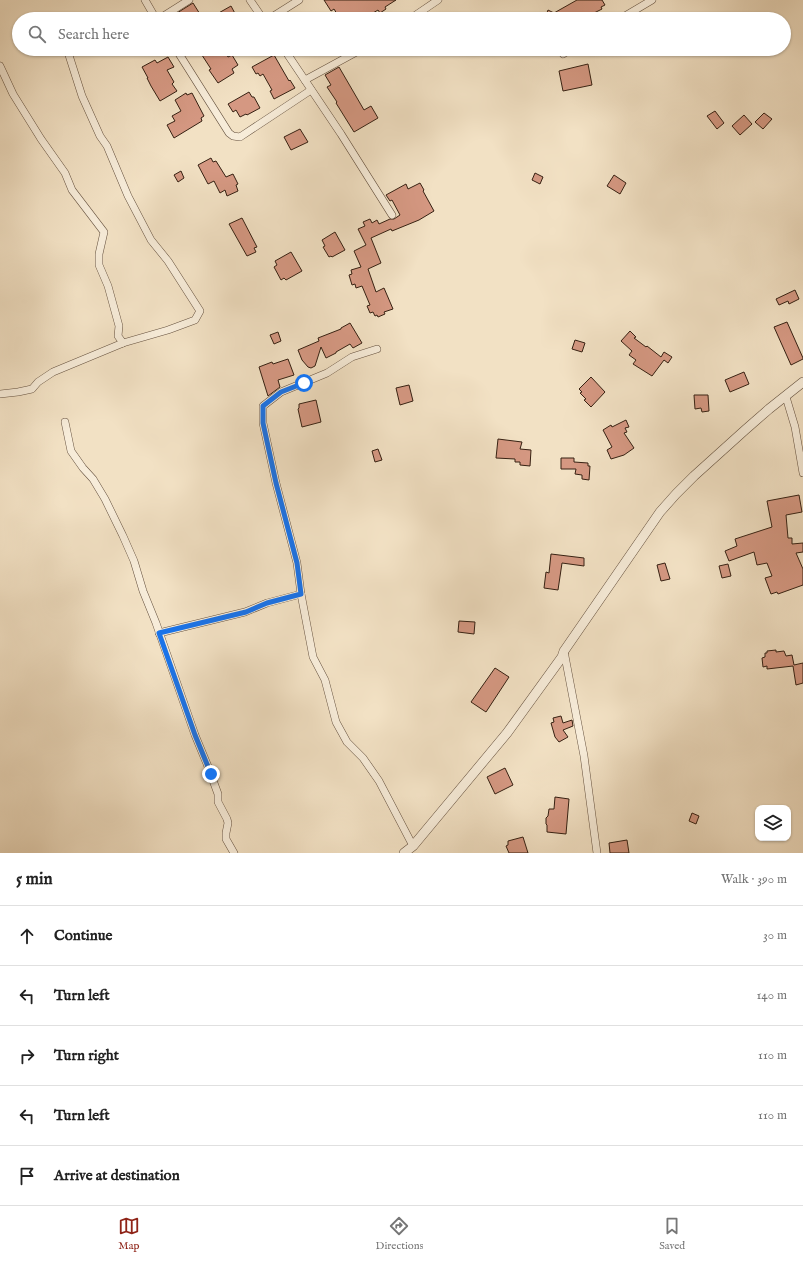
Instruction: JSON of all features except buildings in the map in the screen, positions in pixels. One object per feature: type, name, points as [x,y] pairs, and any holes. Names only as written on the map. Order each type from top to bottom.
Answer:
[{"type":"street","points":[[144,0],[153,12]]},
{"type":"street","points":[[169,12],[189,0]]},
{"type":"street","points":[[250,0],[258,12]]},
{"type":"street","points":[[280,12],[299,0]]},
{"type":"street","points":[[420,12],[438,0]]},
{"type":"street","points":[[632,12],[652,0]]},
{"type":"street","points":[[0,394],[32,389],[38,382],[53,372],[123,343],[168,330],[195,320],[200,311],[168,261],[151,240],[128,196],[107,146],[97,130],[82,96],[69,56]]},
{"type":"street","points":[[180,56],[229,133],[237,137],[240,137],[312,90]]},
{"type":"street","points":[[289,56],[392,214]]},
{"type":"street","points":[[305,80],[349,56]]},
{"type":"street","points":[[0,66],[13,94],[64,173],[72,190],[104,232],[99,254],[99,265],[108,286],[119,326],[118,336],[123,343]]},
{"type":"street","points":[[377,349],[352,357],[327,373],[281,392],[263,406],[263,423],[276,483],[297,563],[301,594],[313,657],[325,680],[336,722],[347,742],[363,758],[378,781],[413,846]]},
{"type":"street","points":[[404,853],[413,846],[507,732],[562,656],[660,512],[694,476],[769,409],[803,382]]},
{"type":"street","points":[[786,396],[795,427],[803,473]]},
{"type":"street","points":[[65,422],[71,451],[82,468],[93,479],[105,499],[134,561],[143,591],[218,794],[218,802],[228,818],[226,839],[234,853]]},
{"type":"street","points":[[159,633],[246,612],[267,603],[301,594]]},
{"type":"street","points":[[564,651],[584,756],[597,853]]},
{"type":"route","points":[[211,774],[195,735],[159,633],[246,612],[267,603],[301,594],[297,563],[276,483],[263,423],[263,406],[281,392],[304,383]]}]
